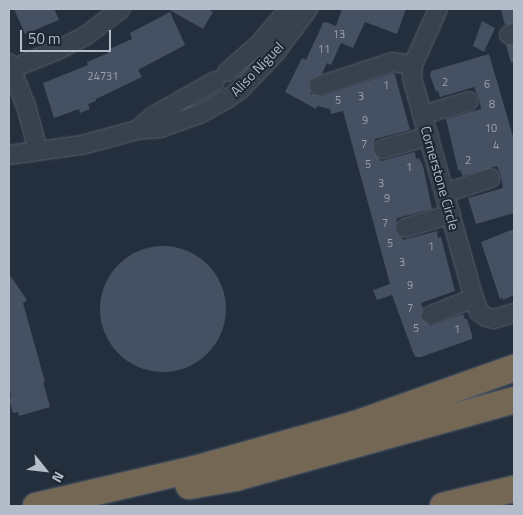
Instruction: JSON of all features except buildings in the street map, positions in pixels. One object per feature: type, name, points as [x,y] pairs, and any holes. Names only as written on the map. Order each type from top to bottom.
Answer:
[{"type":"highway","points":[[36,506],[195,469],[356,424],[514,368]]},
{"type":"highway","points":[[53,506],[127,497],[235,478],[514,400]]},
{"type":"highway","points":[[443,506],[514,489]]},
{"type":"street","points":[[38,150],[26,106],[10,66],[58,50],[84,37],[121,9]]},
{"type":"street","name":"Aliso Niguel","points":[[137,130],[153,116],[221,76],[290,17],[308,9]]},
{"type":"street","name":"Cornerstone Circle","points":[[438,9],[413,65],[412,78],[479,312],[486,317],[494,319],[514,313]]},
{"type":"street","name":"Aliso Niguel","points":[[9,155],[82,145],[137,130],[160,128],[200,114],[227,99],[246,84],[290,17]]},
{"type":"street","points":[[319,86],[392,62],[413,65]]},
{"type":"street","points":[[422,115],[469,101]]},
{"type":"street","points":[[383,149],[429,136]]},
{"type":"street","points":[[445,193],[491,178]]},
{"type":"street","points":[[405,228],[451,214]]},
{"type":"street","points":[[431,315],[474,298]]}]
